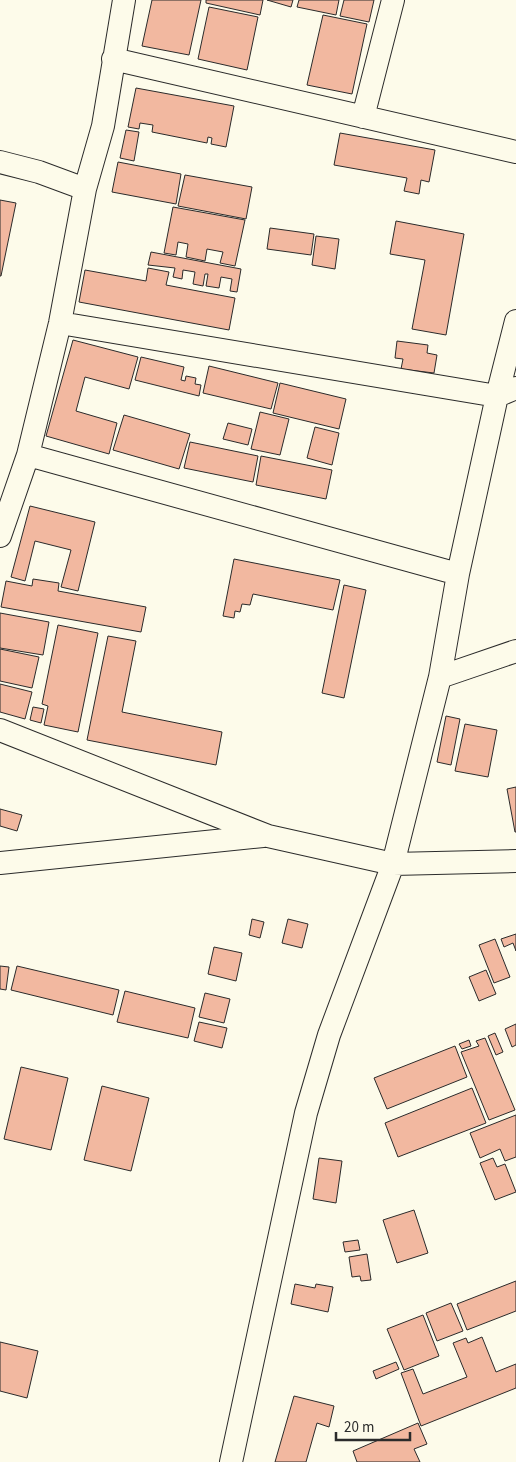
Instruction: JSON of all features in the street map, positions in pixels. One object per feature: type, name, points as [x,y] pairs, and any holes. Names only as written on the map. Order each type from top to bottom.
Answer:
[{"type":"street","points":[[0,536],[5,498],[28,455],[60,323],[84,189],[103,126],[124,0]]},
{"type":"street","points":[[363,117],[393,0]]},
{"type":"street","points":[[113,59],[516,152]]},
{"type":"street","points":[[0,162],[39,172],[84,189]]},
{"type":"street","points":[[231,1462],[306,1113],[329,1035],[393,864],[440,678],[458,574],[506,392],[516,321]]},
{"type":"street","points":[[60,323],[506,392]]},
{"type":"street","points":[[28,455],[458,574]]},
{"type":"street","points":[[440,678],[516,651]]},
{"type":"street","points":[[0,730],[268,836],[393,864],[516,861]]},
{"type":"street","points":[[0,863],[268,836]]},
{"type":"building","points":[[152,0],[201,0],[189,55],[142,46]]},
{"type":"building","points":[[206,0],[263,0],[260,15],[206,3]]},
{"type":"building","points":[[267,0],[293,0],[291,7]]},
{"type":"building","points":[[299,0],[339,0],[336,15],[297,7]]},
{"type":"building","points":[[344,0],[374,0],[369,22],[340,16]]},
{"type":"building","points":[[209,7],[258,17],[247,70],[198,59]]},
{"type":"building","points":[[323,15],[367,24],[352,94],[307,85]]},
{"type":"building","points":[[136,88],[234,106],[226,147],[211,144],[212,138],[208,137],[207,143],[152,132],[153,125],[140,123],[139,129],[128,127]]},
{"type":"building","points":[[126,130],[139,132],[134,161],[120,158]]},
{"type":"building","points":[[340,133],[435,150],[429,182],[421,180],[419,194],[404,191],[407,178],[334,165]]},
{"type":"building","points":[[118,162],[181,174],[176,204],[112,192]]},
{"type":"building","points":[[185,175],[252,187],[246,219],[178,206]]},
{"type":"building","points":[[0,200],[16,203],[1,276],[0,276]]},
{"type":"building","points":[[173,207],[245,220],[235,266],[220,263],[223,252],[207,249],[205,261],[186,257],[188,244],[178,242],[176,255],[164,253]]},
{"type":"building","points":[[396,221],[464,234],[446,335],[412,329],[425,260],[390,254]]},
{"type":"building","points":[[270,228],[314,234],[311,255],[267,249]]},
{"type":"building","points":[[316,236],[339,239],[335,269],[312,265]]},
{"type":"building","points":[[151,252],[241,269],[237,292],[230,291],[232,279],[221,277],[219,288],[206,286],[208,274],[205,274],[203,286],[193,284],[195,272],[183,270],[182,279],[173,277],[175,268],[148,265]]},
{"type":"building","points":[[148,268],[169,272],[166,285],[235,298],[229,330],[79,302],[85,270],[146,281]]},
{"type":"building","points":[[73,340],[138,357],[129,389],[85,377],[76,411],[117,423],[109,454],[46,436]]},
{"type":"building","points":[[397,341],[428,345],[427,353],[437,355],[434,373],[401,369],[403,359],[395,358]]},
{"type":"building","points":[[141,357],[184,367],[181,380],[185,381],[186,376],[196,378],[195,384],[201,385],[199,396],[135,380]]},
{"type":"building","points":[[209,366],[278,383],[271,409],[203,393]]},
{"type":"building","points":[[280,383],[346,399],[339,429],[273,413]]},
{"type":"building","points":[[260,412],[289,419],[280,455],[251,449]]},
{"type":"building","points":[[124,415],[190,434],[179,469],[113,450]]},
{"type":"building","points":[[228,423],[252,429],[248,445],[223,439]]},
{"type":"building","points":[[315,427],[339,433],[332,465],[307,458]]},
{"type":"building","points":[[190,442],[258,456],[253,482],[184,468]]},
{"type":"building","points":[[261,456],[332,470],[326,499],[256,485]]},
{"type":"building","points":[[30,506],[95,522],[78,591],[61,587],[71,550],[35,541],[25,581],[11,577]]},
{"type":"building","points":[[234,559],[340,580],[333,610],[253,594],[250,605],[242,604],[240,612],[235,611],[234,618],[223,616]]},
{"type":"building","points":[[33,579],[59,583],[58,591],[146,607],[141,632],[1,607],[6,581],[32,586]]},
{"type":"building","points":[[344,585],[366,590],[344,698],[322,693]]},
{"type":"building","points":[[0,613],[49,622],[43,655],[0,648]]},
{"type":"building","points":[[58,625],[98,633],[78,732],[44,725],[48,706],[42,704]]},
{"type":"building","points":[[108,636],[136,641],[122,712],[222,732],[216,765],[87,740]]},
{"type":"building","points":[[0,649],[39,657],[32,688],[0,681]]},
{"type":"building","points":[[0,684],[32,692],[25,719],[0,712]]},
{"type":"building","points":[[33,707],[44,709],[41,723],[30,720]]},
{"type":"building","points":[[446,716],[460,719],[451,765],[437,762]]},
{"type":"building","points":[[465,724],[497,730],[488,777],[455,771]]},
{"type":"building","points":[[516,787],[516,832],[515,832],[507,789]]},
{"type":"building","points":[[0,809],[22,815],[17,831],[0,826]]},
{"type":"building","points":[[252,919],[264,922],[260,938],[249,935]]},
{"type":"building","points":[[288,919],[308,924],[302,948],[282,943]]},
{"type":"building","points":[[516,934],[516,951],[513,943],[504,947],[501,939]]},
{"type":"building","points":[[495,939],[510,977],[494,983],[479,945]]},
{"type":"building","points":[[214,947],[242,953],[236,981],[208,974]]},
{"type":"building","points":[[0,966],[9,967],[6,990],[0,989]]},
{"type":"building","points":[[17,966],[119,990],[113,1015],[11,990]]},
{"type":"building","points":[[486,970],[496,994],[479,1001],[469,977]]},
{"type":"building","points":[[125,991],[195,1008],[188,1038],[117,1022]]},
{"type":"building","points":[[205,993],[230,999],[224,1023],[199,1017]]},
{"type":"building","points":[[199,1022],[227,1028],[222,1048],[194,1041]]},
{"type":"building","points":[[516,1024],[516,1045],[512,1047],[505,1029]]},
{"type":"building","points":[[495,1033],[503,1052],[496,1055],[488,1036]]},
{"type":"building","points":[[485,1038],[515,1110],[489,1120],[461,1052],[479,1046],[476,1041]]},
{"type":"building","points":[[469,1040],[471,1046],[462,1049],[459,1044]]},
{"type":"building","points":[[455,1046],[467,1077],[387,1109],[374,1078]]},
{"type":"building","points":[[21,1067],[68,1078],[51,1150],[4,1139]]},
{"type":"building","points":[[102,1086],[149,1098],[131,1171],[84,1160]]},
{"type":"building","points":[[472,1088],[486,1123],[398,1157],[385,1123]]},
{"type":"building","points":[[516,1115],[516,1157],[505,1161],[500,1149],[480,1158],[470,1133]]},
{"type":"building","points":[[319,1158],[342,1161],[336,1203],[313,1199]]},
{"type":"building","points":[[493,1158],[497,1167],[505,1164],[516,1192],[495,1200],[480,1163]]},
{"type":"building","points":[[414,1210],[428,1253],[397,1263],[383,1220]]},
{"type":"building","points":[[358,1240],[360,1250],[345,1252],[343,1242]]},
{"type":"building","points":[[367,1254],[371,1280],[361,1281],[360,1276],[352,1277],[349,1257]]},
{"type":"building","points":[[516,1281],[516,1311],[467,1330],[457,1304]]},
{"type":"building","points":[[295,1284],[315,1288],[316,1284],[333,1287],[328,1312],[291,1304]]},
{"type":"building","points":[[451,1303],[463,1331],[437,1341],[426,1313]]},
{"type":"building","points":[[423,1315],[439,1356],[404,1370],[387,1329]]},
{"type":"building","points":[[482,1337],[496,1372],[516,1364],[516,1388],[421,1426],[401,1373],[413,1369],[423,1394],[467,1377],[453,1343],[466,1338],[468,1343]]},
{"type":"building","points":[[0,1342],[38,1351],[27,1398],[0,1391]]},
{"type":"building","points":[[396,1362],[399,1369],[376,1379],[373,1371]]},
{"type":"building","points":[[294,1396],[334,1406],[329,1427],[317,1423],[306,1462],[275,1462]]},
{"type":"building","points":[[418,1423],[427,1444],[414,1449],[420,1462],[357,1462],[353,1451]]}]
